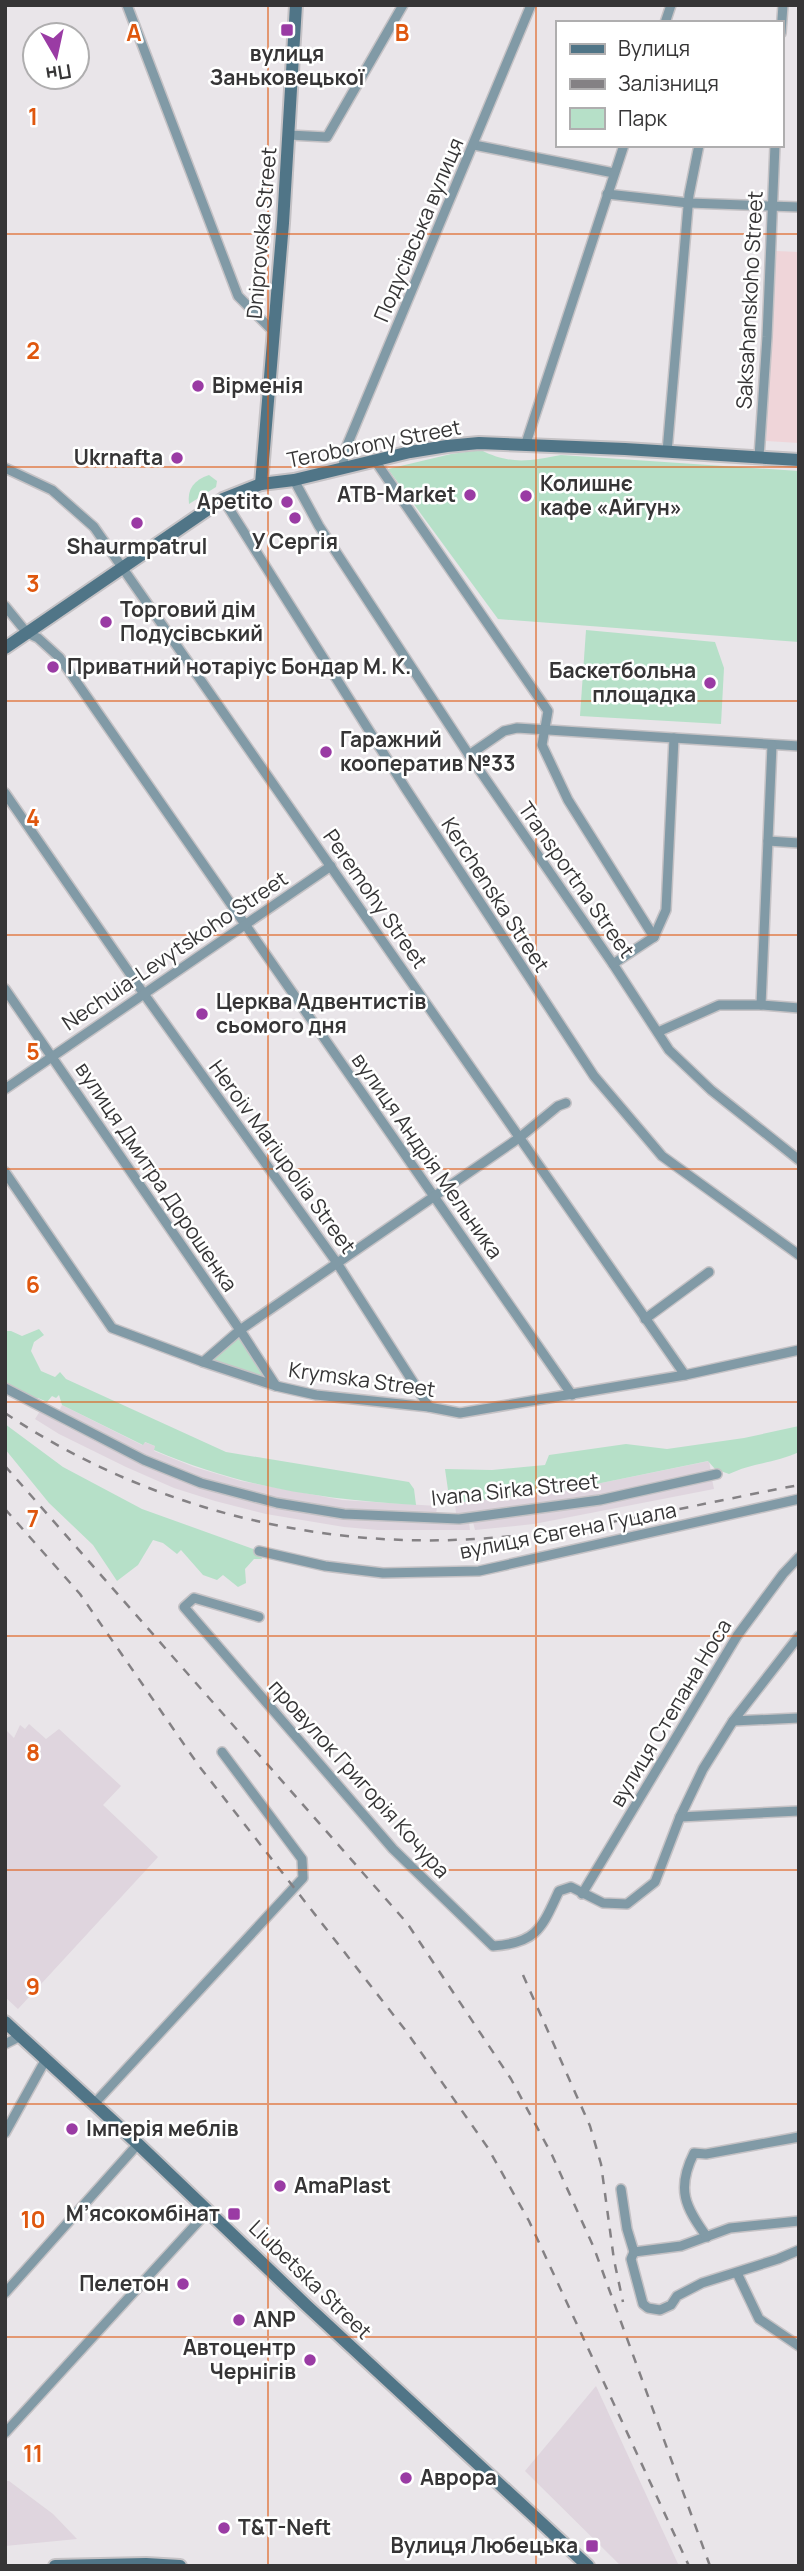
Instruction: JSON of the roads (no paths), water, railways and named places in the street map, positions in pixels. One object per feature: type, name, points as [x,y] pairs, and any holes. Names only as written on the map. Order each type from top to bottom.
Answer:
[{"type":"main road","name":"Dniprovska Street","points":[[261,484],[289,135],[296,5]]},
{"type":"main road","name":"Teroborony Street","points":[[5,648],[223,499],[261,484],[294,480],[447,446],[479,443],[799,460]]},
{"type":"main road","name":"Liubetska Street","points":[[5,2022],[588,2566]]},
{"type":"main road","points":[[55,2566],[180,2566]]},
{"type":"street","points":[[127,5],[238,296],[273,331]]},
{"type":"street","points":[[289,135],[321,138],[329,135],[402,5]]},
{"type":"street","name":"Подусівська вулиця","points":[[344,468],[344,455],[531,5]]},
{"type":"street","points":[[474,145],[614,173]]},
{"type":"street","points":[[525,446],[623,147]]},
{"type":"street","points":[[667,452],[689,204],[699,147]]},
{"type":"street","name":"Saksahanskoho Street","points":[[759,457],[775,147]]},
{"type":"street","points":[[607,194],[689,204],[799,207]]},
{"type":"street","points":[[376,462],[548,711],[542,745],[569,800],[654,937]]},
{"type":"street","name":"Peremohy Street","points":[[5,468],[52,490],[94,527],[685,1375]]},
{"type":"street","name":"Transportna Street","points":[[294,480],[319,526],[469,755],[669,1050],[711,1090],[799,1160]]},
{"type":"street","name":"Kerchenska Street","points":[[223,499],[406,789],[594,1076],[662,1156],[799,1255]]},
{"type":"street","name":"вулиця Андрія Мельника","points":[[5,606],[27,633],[38,638],[61,659],[572,1395]]},
{"type":"street","points":[[469,755],[504,731],[517,727],[799,746]]},
{"type":"street","points":[[613,964],[654,937],[666,909],[674,738]]},
{"type":"street","points":[[761,1005],[772,745]]},
{"type":"street","name":"Heroiv Mariupolia Street","points":[[5,793],[144,994],[337,1263],[429,1407]]},
{"type":"street","points":[[768,841],[799,843]]},
{"type":"street","name":"Nechuia-Levytskoho Street","points":[[5,1089],[331,866]]},
{"type":"street","name":"вулиця Дмитра Дорошенка","points":[[5,989],[276,1386]]},
{"type":"street","points":[[658,1032],[719,1005],[799,1008]]},
{"type":"street","points":[[204,1362],[240,1331],[519,1138],[558,1106],[566,1103]]},
{"type":"street","name":"Krymska Street","points":[[5,1172],[112,1328],[276,1386],[316,1395],[429,1407],[460,1413],[685,1375],[799,1350]]},
{"type":"street","points":[[645,1319],[709,1272]]},
{"type":"street","name":"Ivana Sirka Street","points":[[5,1388],[144,1461],[201,1483],[277,1503],[345,1514],[460,1519],[600,1500],[717,1474]]},
{"type":"street","name":"вулиця Євгена Гуцала","points":[[260,1550],[325,1566],[383,1573],[479,1571],[799,1499]]},
{"type":"street","name":"вулиця Степана Носа","points":[[582,1894],[737,1636],[799,1557]]},
{"type":"street","name":"провулок Григорія Кочура","points":[[259,1617],[194,1598],[184,1607],[393,1849],[493,1947],[505,1946],[533,1936],[545,1920],[559,1891],[571,1886],[603,1903],[627,1904],[655,1882],[680,1817],[703,1769],[733,1721],[799,1636]]},
{"type":"street","points":[[733,1721],[799,1718]]},
{"type":"street","points":[[94,2104],[303,1878],[302,1858],[222,1752]]},
{"type":"street","points":[[680,1817],[799,1811]]},
{"type":"street","points":[[5,2044],[21,2036]]},
{"type":"street","points":[[5,2133],[46,2059]]},
{"type":"street","points":[[707,2237],[686,2204],[688,2164],[694,2153],[706,2154],[799,2137]]},
{"type":"street","points":[[5,2292],[138,2144]]},
{"type":"street","points":[[621,2189],[627,2229],[634,2252],[631,2259],[643,2304],[648,2308],[660,2310],[671,2305],[677,2296],[702,2283],[799,2250]]},
{"type":"street","points":[[5,2433],[208,2211]]},
{"type":"street","points":[[634,2252],[681,2246],[730,2228],[799,2221]]},
{"type":"street","points":[[737,2273],[759,2319],[799,2346]]},
{"type":"railway","points":[[5,1413],[58,1445],[113,1473],[170,1496],[229,1514],[290,1528],[351,1536],[412,1540],[515,1536],[597,1525],[799,1485]]},
{"type":"railway","points":[[5,1466],[407,1923],[511,2079],[552,2155],[594,2248],[710,2566]]},
{"type":"railway","points":[[5,1509],[80,1594],[199,1766],[406,2031],[488,2148],[529,2221],[689,2566]]},
{"type":"railway","points":[[523,1975],[590,2126],[601,2164],[614,2260],[623,2302]]},
{"type":"place","name":"вулиця Заньковецької","points":[[287,30]]},
{"type":"place","name":"Вірменія","points":[[198,386]]},
{"type":"place","name":"Ukrnafta","points":[[177,458]]},
{"type":"place","name":"ATB-Market","points":[[470,495]]},
{"type":"place","name":"Колишнє кафе «Айгун»","points":[[526,496]]},
{"type":"place","name":"Apetito","points":[[287,502]]},
{"type":"place","name":"У Сергія","points":[[295,518]]},
{"type":"place","name":"Shaurmpatrul","points":[[137,523]]},
{"type":"place","name":"Торговий дім Подусівський","points":[[106,622]]},
{"type":"place","name":"Приватний нотаріус Бондар М. К.","points":[[53,667]]},
{"type":"place","name":"Баскетбольна площадка","points":[[710,683]]},
{"type":"place","name":"Гаражний кооператив №33","points":[[326,752]]},
{"type":"place","name":"Церква Адвентистів сьомого дня","points":[[202,1014]]},
{"type":"place","name":"Імперія меблів","points":[[72,2129]]},
{"type":"place","name":"AmaPlast","points":[[280,2186]]},
{"type":"place","name":"М’ясокомбінат","points":[[234,2214]]},
{"type":"place","name":"Пелетон","points":[[183,2284]]},
{"type":"place","name":"ANP","points":[[239,2320]]},
{"type":"place","name":"Автоцентр Чернігів","points":[[310,2360]]},
{"type":"place","name":"Аврора","points":[[406,2478]]},
{"type":"place","name":"T&T-Neft","points":[[224,2528]]},
{"type":"place","name":"Вулиця Любецька","points":[[592,2546]]}]
